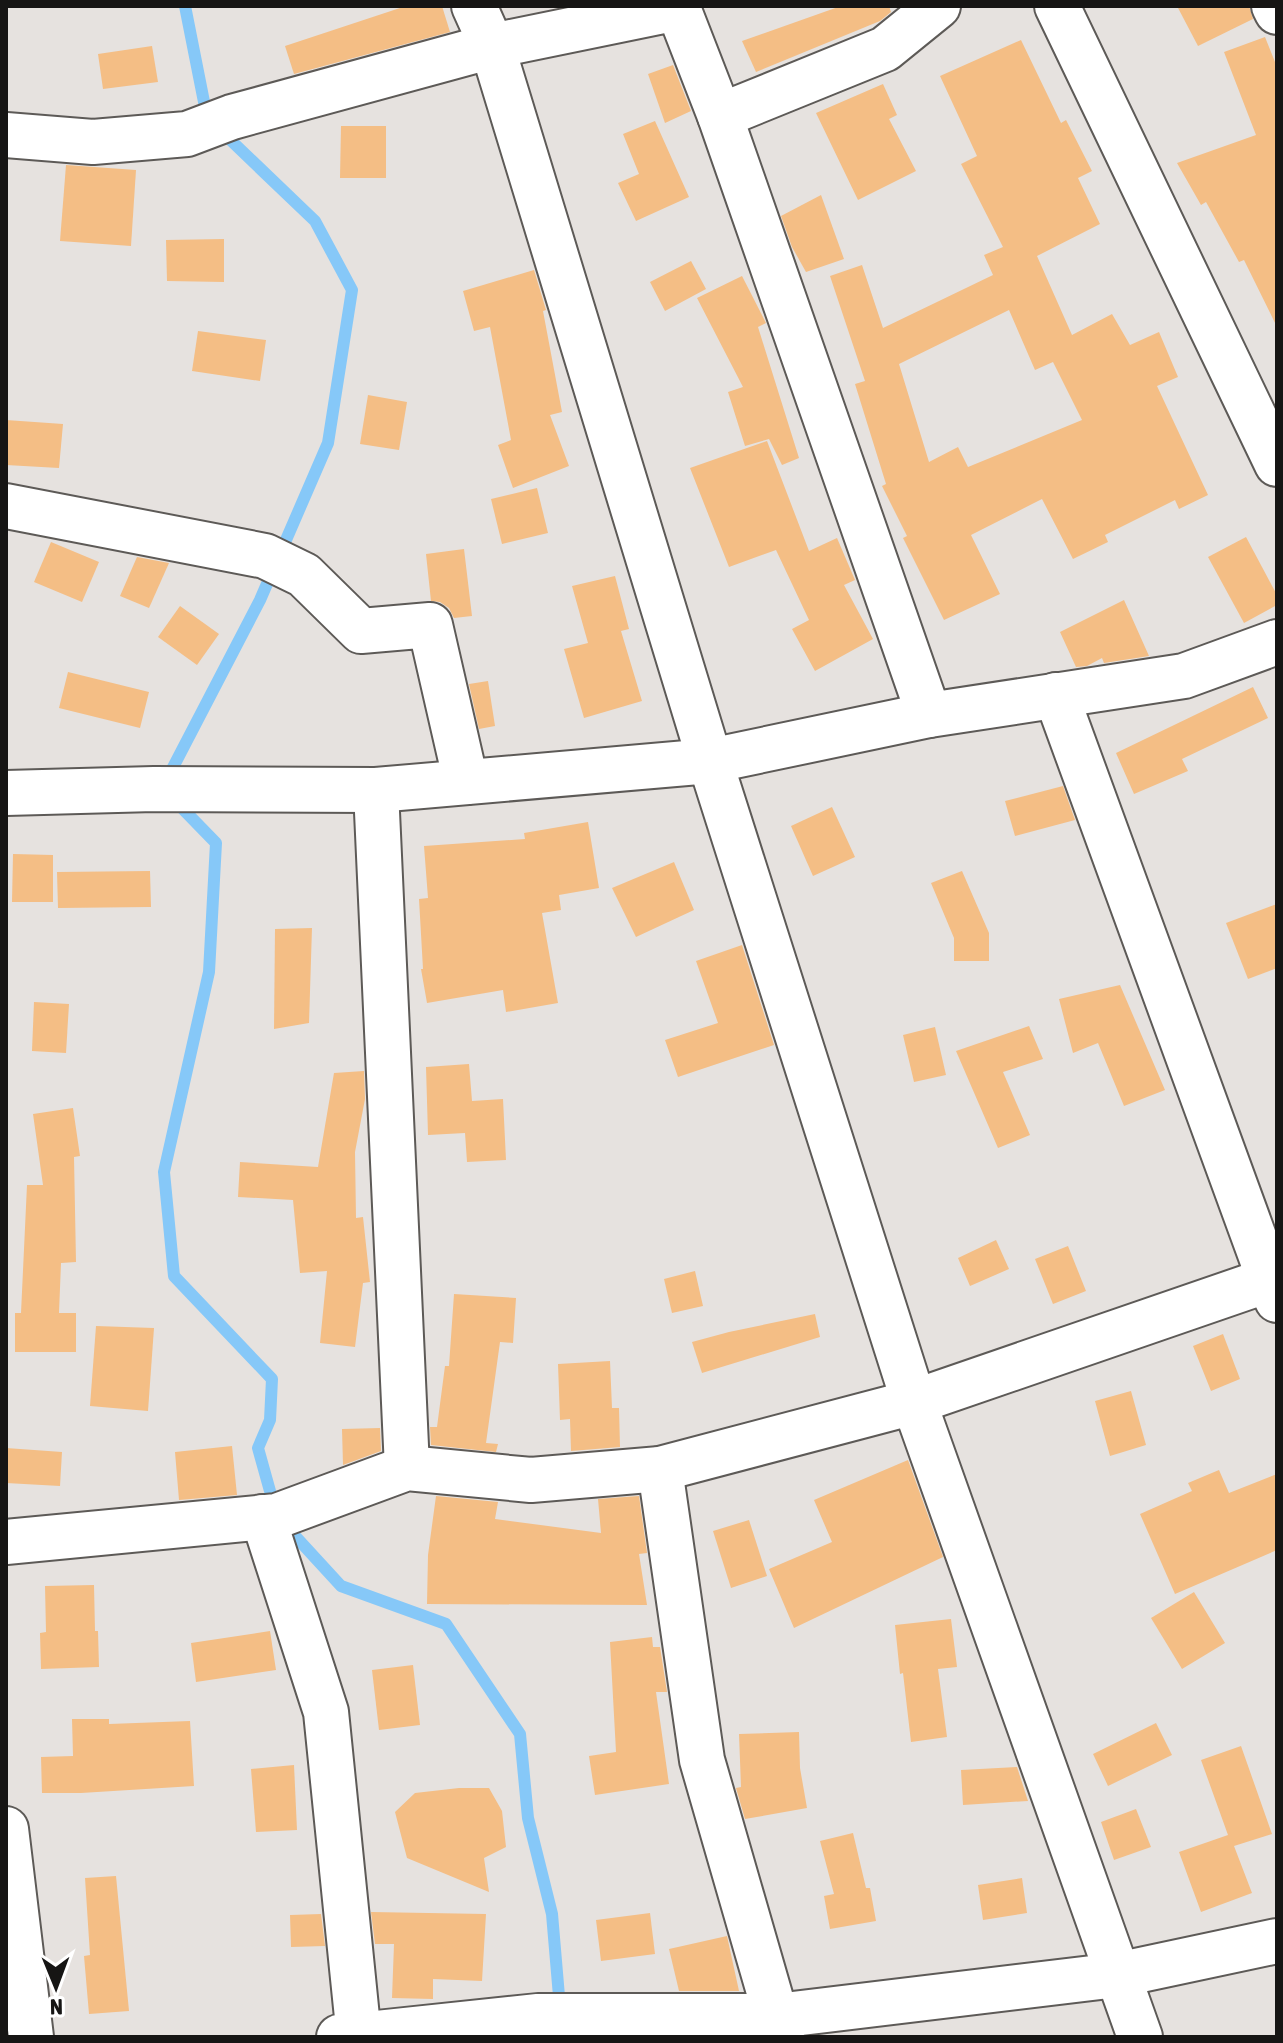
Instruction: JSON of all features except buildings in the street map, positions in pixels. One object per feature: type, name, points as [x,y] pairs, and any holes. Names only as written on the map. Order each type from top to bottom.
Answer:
[{"type":"street","points":[[474,6],[492,46],[710,761],[914,1402],[1140,2037]]},
{"type":"street","points":[[720,116],[885,49],[938,6]]},
{"type":"street","points":[[1057,6],[1277,464]]},
{"type":"street","points":[[1274,6],[1277,12]]},
{"type":"street","points":[[6,135],[93,142],[187,134],[232,117],[492,46],[678,8],[720,116],[929,715]]},
{"type":"street","points":[[6,506],[265,556],[304,575],[361,631],[430,625],[466,782]]},
{"type":"street","points":[[6,793],[170,789],[376,790],[710,761],[929,715],[1184,676],[1277,642]]},
{"type":"street","points":[[6,1542],[277,1516],[407,1468],[531,1480],[660,1469],[914,1402],[1274,1286],[1056,695]]},
{"type":"street","points":[[376,790],[407,1468]]},
{"type":"street","points":[[660,1469],[702,1760],[779,2026]]},
{"type":"street","points":[[263,1517],[326,1712],[352,2036],[558,2016],[779,2026],[1117,1975],[1277,1941]]},
{"type":"street","points":[[6,1829],[31,2037]]},
{"type":"waterway","points":[[185,6],[207,117]]},
{"type":"waterway","points":[[169,779],[260,600],[328,443],[352,290],[315,221],[220,130]]},
{"type":"waterway","points":[[177,800],[216,843],[209,972],[164,1172],[174,1276],[272,1379],[270,1420],[258,1448],[275,1509]]},
{"type":"waterway","points":[[284,1524],[341,1586],[446,1624],[520,1734],[528,1818],[552,1914],[560,2008]]}]
